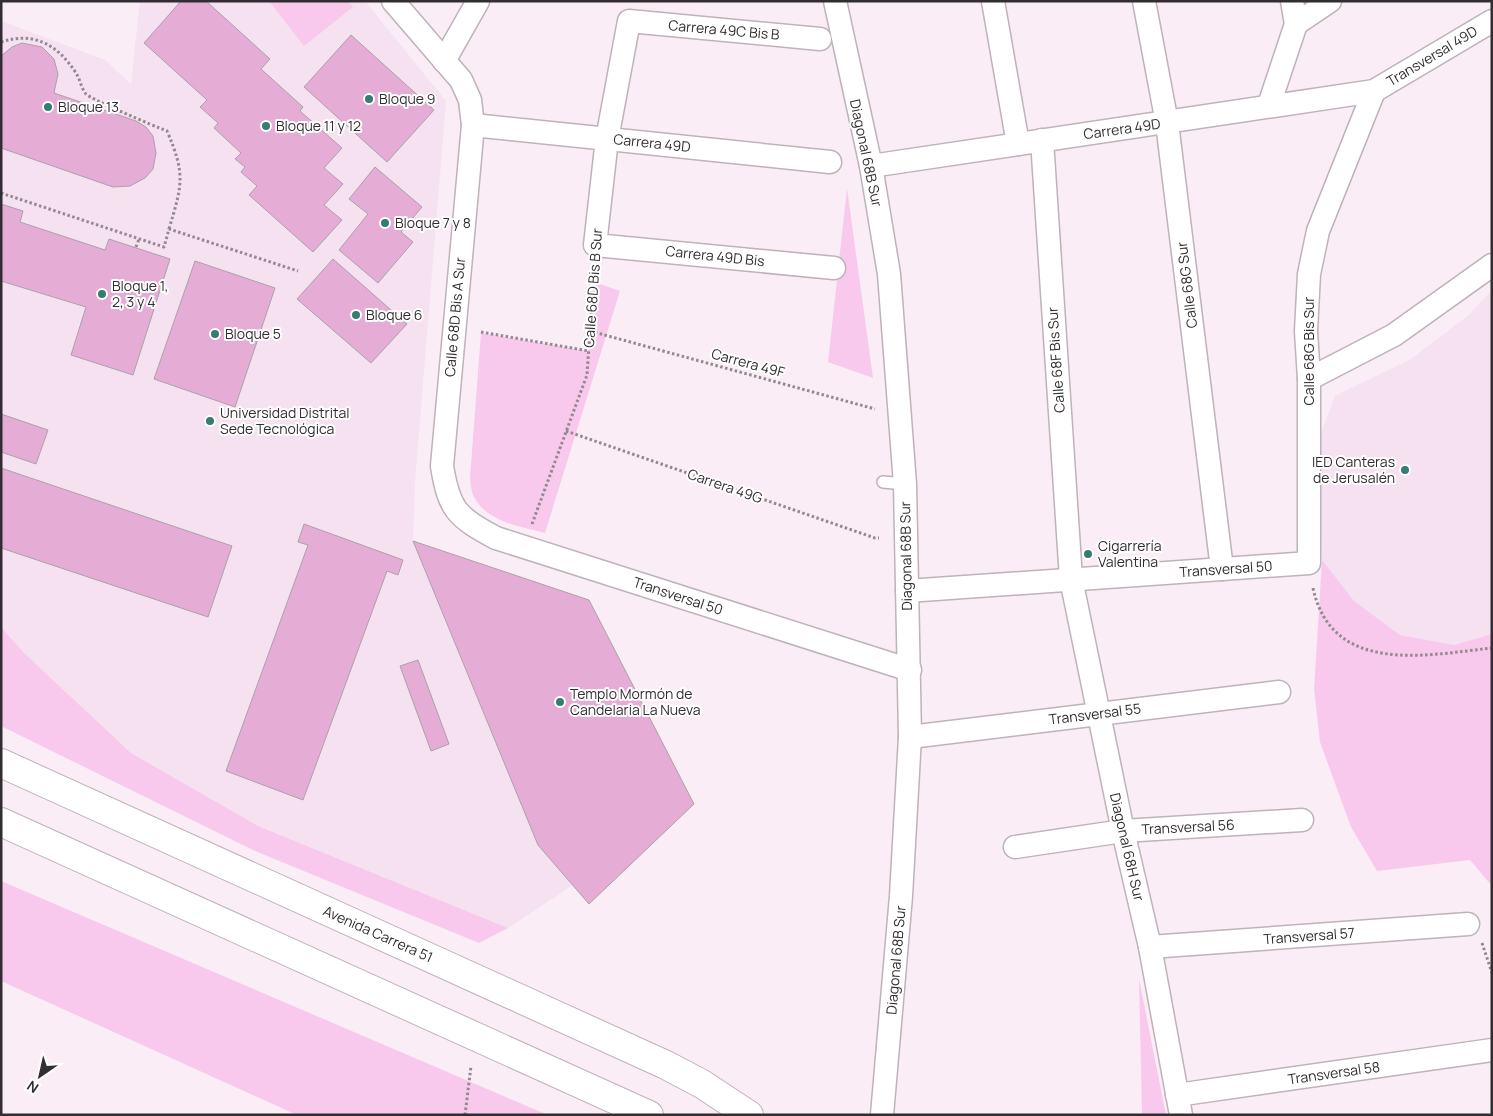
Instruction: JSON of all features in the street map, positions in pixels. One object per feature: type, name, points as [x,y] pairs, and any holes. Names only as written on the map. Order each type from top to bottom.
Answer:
[{"type":"street","name":"Calle 68D Bis A Sur","points":[[393,1],[461,80],[470,100],[473,125],[442,466],[446,492],[454,508]]},
{"type":"street","points":[[444,61],[478,1]]},
{"type":"street","name":"Diagonal 68B Sur","points":[[835,1],[871,166],[889,274],[899,416],[894,483],[907,591],[910,737],[901,896],[882,1115]]},
{"type":"street","points":[[993,1],[1018,144]]},
{"type":"street","name":"Calle 68G Sur","points":[[1144,1],[1167,123],[1222,569]]},
{"type":"street","points":[[1270,105],[1296,24],[1292,1]]},
{"type":"street","points":[[1296,24],[1330,1]]},
{"type":"street","name":"Carrera 49C Bis B","points":[[629,21],[820,39]]},
{"type":"street","name":"Calle 68D Bis B Sur","points":[[595,245],[607,139],[629,21]]},
{"type":"street","name":"Transversal 49D","points":[[1374,91],[1492,21]]},
{"type":"street","name":"Carrera 49D","points":[[871,166],[1374,91]]},
{"type":"street","name":"Calle 68G Bis Sur","points":[[1309,563],[1309,378],[1306,331],[1309,284],[1318,231],[1374,91]]},
{"type":"street","name":"Carrera 49D","points":[[473,125],[830,162]]},
{"type":"street","name":"Calle 68F Bis Sur","points":[[1042,140],[1071,580]]},
{"type":"street","name":"Carrera 49D Bis","points":[[595,245],[834,268]]},
{"type":"street","points":[[1309,378],[1394,336],[1492,265]]},
{"type":"street","name":"Transversal 50","points":[[454,508],[469,524],[496,538],[910,670]]},
{"type":"street","name":"Transversal 50","points":[[907,591],[1309,563]]},
{"type":"street","name":"Diagonal 68H Sur","points":[[1071,580],[1123,831],[1150,947],[1179,1105]]},
{"type":"street","name":"Transversal 55","points":[[910,737],[1279,692]]},
{"type":"street","name":"Avenida Carrera 51","points":[[1,763],[666,1065],[702,1084],[749,1115]]},
{"type":"street","name":"Transversal 56","points":[[1015,847],[1123,831],[1302,820]]},
{"type":"street","points":[[1,822],[649,1115]]},
{"type":"street","name":"Transversal 57","points":[[1150,947],[1468,924]]},
{"type":"street","name":"Transversal 58","points":[[1179,1105],[1492,1050]]},
{"type":"path","points":[[1,42],[15,38],[36,39],[61,52],[77,74],[87,94],[167,131],[178,158],[181,188],[164,247],[1,193]]},
{"type":"path","points":[[169,229],[298,271]]},
{"type":"path","points":[[136,248],[139,239]]},
{"type":"path","name":"Calle 68D Bis B Sur","points":[[523,546],[587,376],[595,245]]},
{"type":"path","points":[[454,328],[588,351]]},
{"type":"path","name":"Carrera 49F","points":[[590,331],[899,416]]},
{"type":"path","name":"Carrera 49G","points":[[566,431],[875,538],[880,538],[883,534]]},
{"type":"path","points":[[1309,563],[1314,591],[1323,615],[1340,636],[1365,651],[1402,655],[1492,648]]},
{"type":"path","points":[[465,1115],[474,1035]]},
{"type":"shaded area","name":"Universidad Distrital Sede Tecnológica","points":[[140,1],[365,1],[446,101],[415,482],[413,541],[538,845],[573,885],[508,928],[258,826],[131,753],[24,653],[1,627],[1,21],[105,60],[131,84]]},
{"type":"shaded area","points":[[269,1],[348,1],[353,7],[304,46]]},
{"type":"shaded area","points":[[847,188],[873,378],[828,362]]},
{"type":"shaded area","points":[[594,282],[620,291],[545,533],[515,526],[487,512],[473,495],[471,485],[481,333],[588,351]]},
{"type":"shaded area","name":"IED Canteras de Jerusalén","points":[[1492,290],[1492,634],[1454,645],[1400,635],[1354,601],[1322,560],[1318,442],[1335,396],[1411,359],[1469,315]]},
{"type":"shaded area","points":[[1322,560],[1354,601],[1400,635],[1454,645],[1492,634],[1492,886],[1470,860],[1377,871],[1351,827],[1320,742],[1314,689]]},
{"type":"shaded area","points":[[1,627],[24,653],[131,753],[258,826],[508,928],[479,943],[255,851],[1,726]]},
{"type":"shaded area","points":[[1,881],[548,1115],[297,1115],[1,981]]},
{"type":"shaded area","points":[[1139,979],[1166,1115],[1142,1115]]},
{"type":"building","name":"Bloque 11 y 12","points":[[181,1],[206,1],[270,59],[261,69],[303,107],[300,111],[342,148],[324,168],[343,184],[324,205],[342,220],[313,252],[249,195],[257,186],[241,172],[245,167],[235,159],[241,153],[214,128],[218,123],[200,107],[207,100],[144,43]]},
{"type":"building","name":"Bloque 9","points":[[351,35],[434,110],[387,162],[304,87]]},
{"type":"building","name":"Bloque 13","points":[[22,43],[42,47],[54,59],[58,74],[54,93],[136,121],[146,127],[153,136],[156,153],[153,169],[145,178],[130,186],[113,187],[1,148],[1,56],[12,47]]},
{"type":"building","name":"Bloque 7 y 8","points":[[375,167],[422,207],[401,232],[413,242],[378,283],[339,250],[368,214],[349,199]]},
{"type":"building","name":"Bloque 1, 2, 3 y 4","points":[[1,204],[23,211],[20,222],[105,250],[109,239],[170,259],[133,375],[71,355],[86,307],[1,281]]},
{"type":"building","name":"Bloque 6","points":[[333,259],[407,324],[371,363],[297,299]]},
{"type":"building","name":"Bloque 5","points":[[195,261],[275,288],[235,407],[154,379]]},
{"type":"building","points":[[1,414],[48,430],[36,464],[1,452]]},
{"type":"building","points":[[1,468],[232,546],[208,617],[1,548]]},
{"type":"building","points":[[304,524],[403,560],[398,575],[387,571],[303,800],[226,771],[308,545],[298,542]]},
{"type":"building","name":"Templo Mormón de Candelaria La Nueva","points":[[413,541],[589,600],[694,804],[589,904],[538,845]]},
{"type":"building","points":[[418,660],[449,744],[431,751],[400,666]]},
{"type":"place","name":"Bloque 9","points":[[369,99]]},
{"type":"place","name":"Bloque 13","points":[[48,107]]},
{"type":"place","name":"Bloque 11 y 12","points":[[266,126]]},
{"type":"place","name":"Bloque 7 y 8","points":[[385,223]]},
{"type":"place","name":"Bloque 1, 2, 3 y 4","points":[[102,294]]},
{"type":"place","name":"Bloque 6","points":[[356,315]]},
{"type":"place","name":"Bloque 5","points":[[215,334]]},
{"type":"place","name":"Universidad Distrital Sede Tecnológica","points":[[210,421]]},
{"type":"place","name":"IED Canteras de Jerusalén","points":[[1405,470]]},
{"type":"place","name":"Cigarrería Valentina","points":[[1088,554]]},
{"type":"place","name":"Templo Mormón de Candelaria La Nueva","points":[[560,702]]}]
